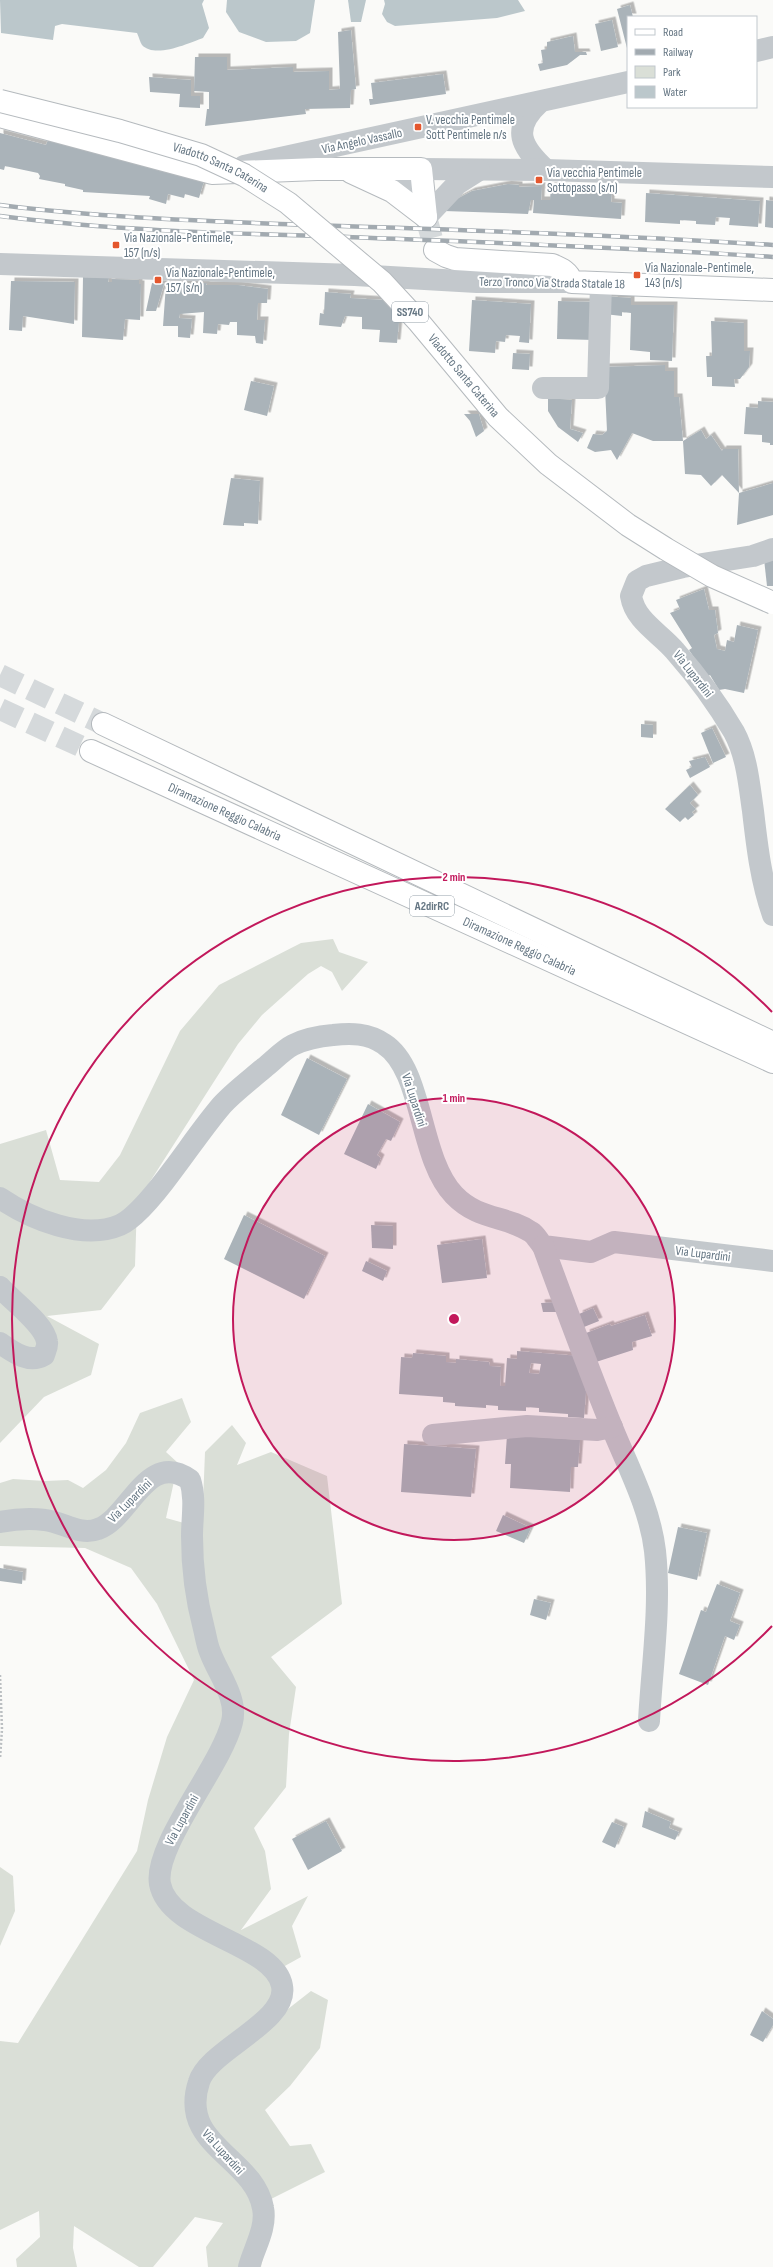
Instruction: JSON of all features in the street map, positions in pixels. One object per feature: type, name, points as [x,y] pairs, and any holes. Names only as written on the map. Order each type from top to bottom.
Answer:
[{"type":"main road","name":"Viadotto Santa Caterina","points":[[0,101],[120,131],[201,155],[244,175],[288,203],[382,282],[418,321],[498,417],[548,464],[628,525],[666,550],[712,576],[773,603]]},
{"type":"main road","points":[[0,116],[212,173],[345,169],[421,169],[422,191],[426,217]]},
{"type":"main road","points":[[345,169],[392,191],[426,217]]},
{"type":"main road","points":[[435,250],[456,259],[552,265],[562,269],[569,275],[572,282]]},
{"type":"main road","name":"Terzo Tronco Via Strada Statale 18","points":[[572,282],[773,290]]},
{"type":"main road","name":"Diramazione Reggio Calabria","points":[[103,724],[773,1042]]},
{"type":"main road","name":"Diramazione Reggio Calabria","points":[[91,751],[773,1062]]},
{"type":"street","points":[[757,51],[773,47]]},
{"type":"street","name":"Via Angelo Vassallo","points":[[212,173],[540,103],[627,82]]},
{"type":"street","points":[[540,103],[530,112],[523,124],[523,142],[530,155],[546,170]]},
{"type":"street","points":[[398,169],[407,201]]},
{"type":"street","points":[[421,169],[546,170],[773,177]]},
{"type":"street","points":[[426,217],[457,184],[479,170]]},
{"type":"street","name":"Terzo Tronco Via Strada Statale 18","points":[[0,264],[355,275],[477,282],[572,282]]},
{"type":"street","points":[[543,388],[598,388],[601,283]]},
{"type":"street","name":"Via Lupardini","points":[[773,549],[753,556],[683,567],[646,576],[637,581],[631,596],[637,614],[675,650],[711,696],[734,733],[743,751],[748,775],[760,869],[773,914]]},
{"type":"street","name":"Via Lupardini","points":[[0,1198],[30,1216],[54,1225],[92,1230],[105,1230],[122,1224],[160,1187],[222,1104],[293,1045],[321,1036],[350,1033],[368,1036],[385,1044],[399,1060],[411,1082],[424,1134],[440,1173],[453,1193],[465,1205],[483,1215],[519,1226],[532,1232],[543,1246],[591,1252],[614,1242],[773,1261]]},
{"type":"street","points":[[543,1246],[612,1427],[633,1477],[648,1519],[655,1550],[656,1614],[649,1721]]},
{"type":"street","points":[[0,1287],[35,1322],[45,1335],[48,1344],[44,1355],[32,1359],[17,1354],[0,1343]]},
{"type":"street","points":[[433,1435],[527,1426],[597,1430],[612,1427]]},
{"type":"street","name":"Via Lupardini","points":[[0,1522],[27,1519],[47,1520],[85,1531],[98,1529],[110,1523],[147,1481],[158,1475],[170,1473],[183,1475],[190,1480],[194,1505],[192,1536],[199,1609],[210,1651],[230,1696],[233,1722],[222,1748],[166,1851],[160,1871],[160,1883],[164,1896],[173,1906],[189,1919],[262,1960],[279,1977],[283,1987],[275,2009],[264,2021],[204,2070],[196,2094],[196,2113],[202,2129],[211,2142],[238,2168],[254,2187],[261,2199],[264,2223],[249,2267]]},
{"type":"path","points":[[0,1675],[2,1700],[0,1759]]},
{"type":"green space","points":[[333,939],[339,952],[368,962],[342,991],[332,972],[321,966],[308,974],[262,1015],[238,1044],[137,1202],[135,1266],[101,1310],[47,1316],[99,1344],[91,1375],[44,1397],[0,1443],[0,1144],[46,1130],[60,1180],[99,1182],[120,1155],[180,1031],[219,985],[301,943]]},
{"type":"green space","points":[[182,1398],[191,1422],[166,1452],[178,1463],[166,1518],[202,1528],[205,1452],[232,1425],[246,1443],[237,1465],[271,1452],[327,1476],[342,1604],[271,1657],[296,1687],[289,1734],[286,1787],[254,1828],[265,1851],[271,1889],[241,1930],[308,1896],[292,1926],[301,1957],[283,1967],[279,2016],[311,1991],[328,2000],[320,2048],[290,2086],[265,2110],[290,2146],[311,2144],[325,2172],[269,2200],[268,2233],[261,2267],[208,2267],[206,2247],[223,2223],[195,2217],[153,2267],[139,2267],[74,2226],[73,2248],[77,2267],[17,2267],[16,2259],[40,2237],[39,2211],[0,2230],[0,2041],[18,2043],[137,1851],[148,1800],[167,1737],[194,1680],[157,1604],[131,1568],[85,1548],[0,1546],[0,1483],[13,1479],[45,1481],[68,1480],[83,1488],[106,1470],[126,1443],[140,1413]]},
{"type":"green space","points":[[0,1867],[13,1876],[15,1911],[0,1946]]},
{"type":"water","points":[[0,0],[204,0],[202,4],[209,28],[203,38],[172,49],[155,51],[142,45],[137,33],[62,24],[55,26],[53,40],[1,33]]},
{"type":"water","points":[[227,0],[315,0],[310,33],[296,41],[266,42],[239,32],[226,12]]},
{"type":"water","points":[[348,0],[366,0],[361,22],[351,22]]},
{"type":"water","points":[[384,0],[518,0],[525,11],[497,18],[395,26],[387,22],[382,14],[385,4]]},
{"type":"building","points":[[630,5],[633,16],[627,16],[627,48],[617,9]]},
{"type":"building","points":[[612,20],[618,47],[601,51],[595,24]]},
{"type":"building","points":[[351,30],[356,89],[351,90],[350,108],[305,109],[306,114],[205,126],[207,109],[209,109],[209,92],[194,91],[195,57],[227,57],[227,70],[293,67],[293,72],[329,71],[329,90],[340,89],[338,32]]},
{"type":"building","points":[[573,36],[575,52],[586,52],[587,55],[580,55],[567,65],[540,71],[538,64],[543,63],[541,50],[547,49],[547,42]]},
{"type":"building","points":[[443,74],[446,94],[370,105],[369,99],[373,99],[371,83]]},
{"type":"building","points":[[149,77],[191,80],[191,96],[200,96],[200,108],[179,107],[180,94],[150,92]]},
{"type":"building","points":[[0,133],[46,145],[48,140],[204,181],[199,198],[185,194],[184,198],[168,194],[166,204],[149,199],[150,196],[83,192],[83,190],[65,186],[65,184],[39,179],[40,176],[38,173],[5,166],[4,170],[0,169]]},
{"type":"building","points":[[508,184],[519,185],[519,187],[542,186],[541,200],[550,200],[551,186],[612,190],[611,202],[622,203],[621,219],[533,213],[534,200],[531,200],[528,214],[444,211],[453,201],[472,191]]},
{"type":"building","points":[[646,193],[760,201],[758,227],[729,225],[730,218],[716,217],[715,225],[696,224],[696,221],[680,220],[680,224],[645,222]]},
{"type":"building","points":[[766,200],[773,201],[773,228],[765,227]]},
{"type":"building","points":[[83,277],[109,278],[108,282],[112,282],[112,279],[139,280],[139,284],[141,284],[140,320],[125,319],[123,340],[82,337]]},
{"type":"building","points":[[11,281],[75,282],[74,324],[23,316],[22,331],[9,330]]},
{"type":"building","points":[[152,283],[164,284],[156,311],[146,311]]},
{"type":"building","points":[[207,283],[206,285],[238,285],[268,289],[267,303],[258,303],[257,320],[265,320],[263,344],[256,343],[255,336],[237,335],[237,322],[230,322],[229,325],[218,324],[217,334],[203,333],[204,312],[180,314],[179,318],[192,319],[190,338],[178,337],[178,326],[163,326],[166,284]]},
{"type":"building","points":[[325,292],[351,294],[350,298],[401,301],[397,343],[379,342],[380,330],[362,329],[362,317],[345,316],[341,327],[319,325],[320,313],[324,314]]},
{"type":"building","points":[[605,296],[631,298],[631,305],[674,305],[672,361],[650,360],[650,352],[630,350],[631,313],[622,312],[622,316],[604,314]]},
{"type":"building","points":[[472,300],[531,304],[529,343],[519,342],[520,336],[506,335],[505,342],[496,341],[495,353],[469,351]]},
{"type":"building","points":[[558,301],[595,302],[594,340],[557,339]]},
{"type":"building","points":[[711,321],[744,323],[744,351],[750,351],[749,367],[740,379],[734,379],[735,387],[712,386],[712,377],[707,377],[706,356],[712,356]]},
{"type":"building","points":[[513,353],[530,354],[529,370],[512,369]]},
{"type":"building","points":[[665,365],[665,371],[674,371],[674,397],[679,397],[683,441],[653,441],[632,433],[617,460],[611,450],[595,452],[587,448],[593,434],[602,435],[607,431],[604,367]]},
{"type":"building","points":[[251,381],[274,386],[267,416],[244,410]]},
{"type":"building","points":[[548,398],[572,400],[570,429],[583,433],[578,442],[558,427],[548,411]]},
{"type":"building","points":[[758,401],[773,402],[773,445],[762,442],[762,435],[744,434],[746,407],[758,408]]},
{"type":"building","points":[[464,414],[479,414],[484,431],[476,437],[470,421]]},
{"type":"building","points":[[701,430],[706,439],[711,435],[722,451],[723,449],[738,449],[739,493],[722,475],[711,486],[701,475],[685,474],[683,441]]},
{"type":"building","points":[[231,478],[260,481],[258,524],[244,523],[244,526],[223,525]]},
{"type":"building","points":[[773,483],[773,515],[737,525],[739,493]]},
{"type":"building","points":[[773,558],[773,586],[767,586],[764,559]]},
{"type":"building","points":[[704,589],[709,610],[715,610],[718,633],[714,635],[717,649],[725,651],[727,640],[734,642],[737,625],[758,630],[744,693],[725,689],[719,690],[710,675],[707,677],[689,650],[692,648],[670,613],[680,609],[676,600]]},
{"type":"building","points":[[641,724],[653,725],[653,738],[641,737]]},
{"type":"building","points":[[712,728],[726,757],[713,763],[701,733]]},
{"type":"building","points":[[705,757],[710,767],[690,778],[686,770],[692,767],[689,761]]},
{"type":"building","points":[[690,785],[698,795],[690,803],[696,809],[692,812],[694,815],[688,820],[685,817],[680,822],[665,809]]},
{"type":"building","points":[[307,1058],[347,1079],[319,1135],[281,1115]]},
{"type":"building","points":[[368,1104],[400,1122],[391,1141],[386,1139],[377,1155],[381,1158],[376,1169],[344,1154]]},
{"type":"building","points":[[244,1215],[325,1256],[304,1299],[224,1259]]},
{"type":"building","points":[[371,1225],[393,1226],[393,1249],[372,1248]]},
{"type":"building","points":[[482,1239],[487,1278],[442,1283],[437,1245]]},
{"type":"building","points":[[366,1261],[387,1271],[383,1281],[362,1271]]},
{"type":"building","points":[[559,1302],[563,1312],[543,1312],[541,1303]]},
{"type":"building","points":[[593,1308],[599,1321],[584,1327],[579,1314]]},
{"type":"building","points":[[645,1315],[652,1336],[632,1342],[633,1350],[596,1362],[586,1333],[610,1324],[611,1326]]},
{"type":"building","points":[[517,1351],[580,1356],[586,1392],[584,1418],[568,1417],[568,1414],[539,1412],[539,1408],[526,1407],[526,1411],[498,1410],[498,1406],[486,1405],[486,1408],[455,1406],[455,1403],[443,1402],[443,1397],[399,1394],[401,1357],[412,1358],[413,1353],[446,1356],[446,1362],[456,1363],[456,1359],[489,1362],[490,1366],[501,1367],[500,1386],[505,1386],[507,1358],[517,1359]],"holes":[[[531,1363],[541,1364],[539,1374],[529,1373]]]},
{"type":"building","points":[[507,1435],[580,1440],[578,1467],[571,1467],[570,1492],[510,1488],[511,1464],[505,1464]]},
{"type":"building","points":[[404,1444],[476,1449],[471,1497],[401,1492]]},
{"type":"building","points":[[503,1515],[531,1528],[524,1543],[496,1531]]},
{"type":"building","points":[[678,1527],[707,1533],[697,1580],[668,1573]]},
{"type":"building","points":[[0,1568],[23,1572],[22,1584],[0,1581]]},
{"type":"building","points":[[717,1584],[740,1593],[730,1621],[740,1625],[734,1640],[725,1636],[708,1685],[679,1674],[701,1610],[706,1612]]},
{"type":"building","points":[[534,1599],[551,1603],[546,1620],[530,1615]]},
{"type":"building","points":[[645,1811],[671,1822],[669,1828],[679,1832],[675,1840],[642,1827]]},
{"type":"building","points":[[326,1821],[342,1851],[308,1870],[292,1839]]},
{"type":"building","points":[[612,1822],[624,1827],[615,1848],[602,1842]]},
{"type":"building","points":[[762,2011],[773,2019],[773,2025],[763,2042],[750,2035]]},
{"type":"tunnel","points":[[426,217],[435,250]]},
{"type":"tunnel","points":[[0,675],[103,724]]},
{"type":"tunnel","points":[[0,709],[91,751]]},
{"type":"railway","points":[[0,205],[77,213],[268,224],[482,231],[715,241],[773,245]]},
{"type":"railway","points":[[0,216],[120,228],[548,245],[773,257]]},
{"type":"place","name":"V. vecchia Pentimele Sott Pentimele n/s","points":[[418,127]]},
{"type":"place","name":"Via vecchia Pentimele Sottopasso (s/n)","points":[[539,180]]},
{"type":"place","name":"Via Nazionale-Pentimele, 157 (n/s)","points":[[116,245]]},
{"type":"place","name":"Via Nazionale-Pentimele, 143 (n/s)","points":[[637,275]]},
{"type":"place","name":"Via Nazionale-Pentimele, 157 (s/n)","points":[[158,280]]}]
